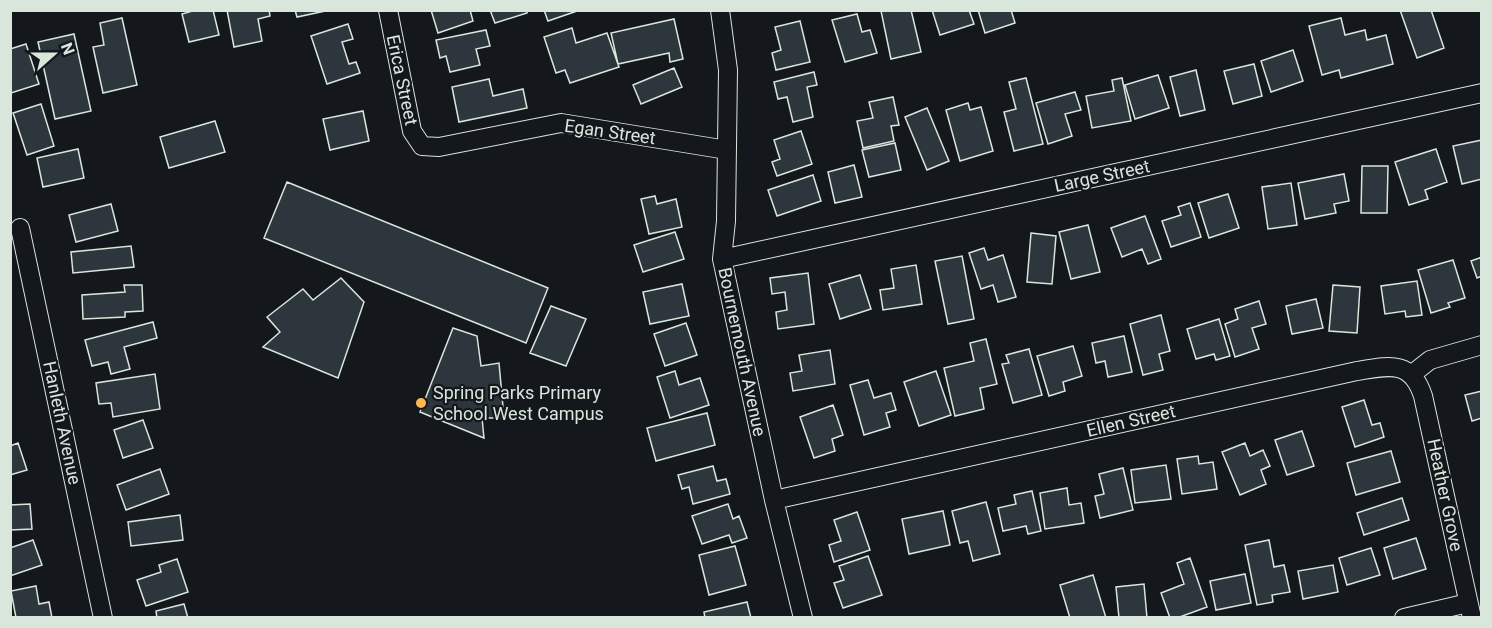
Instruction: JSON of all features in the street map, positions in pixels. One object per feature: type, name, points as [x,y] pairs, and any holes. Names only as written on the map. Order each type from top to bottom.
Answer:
[{"type":"street","name":"Erica Street","points":[[388,10],[412,131],[422,146]]},
{"type":"street","name":"Bournemouth Avenue","points":[[720,10],[728,70],[726,221],[722,260],[774,500],[803,618]]},
{"type":"street","name":"Large Street","points":[[722,260],[1482,93]]},
{"type":"street","name":"Egan Street","points":[[422,146],[439,147],[561,123],[727,150]]},
{"type":"street","name":"Hanleth Avenue","points":[[20,228],[103,618]]},
{"type":"street","points":[[1411,375],[1430,360],[1482,345]]},
{"type":"street","name":"Ellen Street","points":[[774,500],[1357,370],[1392,367],[1408,371],[1411,375]]},
{"type":"street","name":"Heather Grove","points":[[1411,375],[1420,389],[1426,409],[1470,610]]},
{"type":"street","points":[[1404,618],[1470,610]]},
{"type":"building","points":[[196,10],[213,10],[219,35],[189,42],[182,14]]},
{"type":"building","points":[[227,10],[269,10],[270,16],[258,19],[262,41],[234,47]]},
{"type":"building","points":[[295,10],[330,10],[297,17]]},
{"type":"building","points":[[431,10],[470,10],[473,21],[438,33]]},
{"type":"building","points":[[490,10],[527,10],[527,13],[495,23]]},
{"type":"building","points":[[544,10],[580,10],[548,21]]},
{"type":"building","points":[[911,10],[921,52],[891,59],[881,11]]},
{"type":"building","points":[[932,10],[969,10],[974,24],[940,35]]},
{"type":"building","points":[[978,10],[1011,10],[1015,23],[985,33]]},
{"type":"building","points":[[1400,10],[1431,10],[1444,48],[1417,58]]},
{"type":"building","points":[[857,14],[862,32],[870,30],[877,53],[845,62],[832,20]]},
{"type":"building","points":[[122,18],[137,85],[103,93],[93,47],[104,45],[100,23]]},
{"type":"building","points":[[1341,18],[1345,35],[1365,30],[1367,40],[1386,35],[1393,64],[1341,78],[1339,70],[1322,75],[1309,26]]},
{"type":"building","points":[[674,19],[683,59],[670,62],[669,53],[618,64],[611,33]]},
{"type":"building","points":[[800,21],[810,62],[776,70],[772,53],[781,50],[775,27]]},
{"type":"building","points":[[348,24],[353,39],[342,42],[349,64],[356,62],[360,73],[327,84],[311,36]]},
{"type":"building","points":[[572,28],[576,43],[607,33],[619,67],[570,83],[565,70],[556,73],[544,37]]},
{"type":"building","points":[[486,30],[490,46],[476,49],[480,65],[450,72],[446,56],[440,58],[436,40]]},
{"type":"building","points":[[74,34],[91,111],[55,119],[38,42]]},
{"type":"building","points":[[26,44],[39,84],[11,93],[10,49]]},
{"type":"building","points":[[1293,50],[1303,81],[1271,92],[1261,61]]},
{"type":"building","points":[[1254,64],[1262,96],[1233,104],[1224,71]]},
{"type":"building","points":[[674,68],[682,87],[641,104],[633,85]]},
{"type":"building","points":[[1196,70],[1205,110],[1180,116],[1170,77]]},
{"type":"building","points":[[814,72],[817,85],[807,87],[813,117],[793,122],[787,97],[778,99],[774,82]]},
{"type":"building","points":[[1158,75],[1169,108],[1135,119],[1125,85]]},
{"type":"building","points":[[1026,78],[1043,144],[1014,151],[1004,112],[1016,109],[1009,82]]},
{"type":"building","points":[[1122,78],[1131,121],[1092,128],[1086,96],[1114,91],[1112,80]]},
{"type":"building","points":[[489,79],[493,96],[523,89],[527,108],[459,122],[452,87]]},
{"type":"building","points":[[1075,92],[1081,110],[1065,114],[1072,136],[1048,144],[1036,103]]},
{"type":"building","points":[[893,97],[899,125],[891,126],[894,141],[863,148],[857,121],[873,118],[869,102]]},
{"type":"building","points":[[968,103],[970,110],[981,107],[993,151],[960,161],[946,110]]},
{"type":"building","points":[[41,104],[54,146],[27,155],[13,113]]},
{"type":"building","points":[[927,108],[949,161],[927,170],[905,117]]},
{"type":"building","points":[[363,111],[369,141],[330,150],[323,119]]},
{"type":"building","points":[[215,121],[225,152],[169,168],[160,137]]},
{"type":"building","points":[[801,131],[812,164],[777,176],[772,162],[780,159],[774,140]]},
{"type":"building","points":[[1482,140],[1482,179],[1462,184],[1453,146]]},
{"type":"building","points":[[895,143],[901,170],[869,177],[862,150]]},
{"type":"building","points":[[78,149],[84,178],[43,187],[37,158]]},
{"type":"building","points":[[1436,149],[1447,182],[1425,190],[1428,199],[1409,205],[1395,162]]},
{"type":"building","points":[[854,165],[862,197],[835,203],[828,172]]},
{"type":"building","points":[[1362,166],[1388,166],[1387,213],[1361,213]]},
{"type":"building","points":[[1344,174],[1349,201],[1334,204],[1336,213],[1305,219],[1298,183]]},
{"type":"building","points":[[813,175],[821,201],[777,216],[768,190]]},
{"type":"building","points":[[287,182],[548,288],[526,343],[264,238]]},
{"type":"building","points":[[1291,183],[1297,225],[1268,229],[1262,187]]},
{"type":"building","points":[[1228,194],[1239,228],[1209,238],[1198,203]]},
{"type":"building","points":[[655,196],[657,204],[676,199],[682,227],[649,234],[641,199]]},
{"type":"building","points":[[1190,203],[1201,237],[1171,247],[1162,221],[1181,215],[1178,207]]},
{"type":"building","points":[[111,204],[118,231],[76,242],[69,215]]},
{"type":"building","points":[[1145,216],[1161,259],[1148,264],[1142,249],[1122,257],[1111,228]]},
{"type":"building","points":[[1088,225],[1100,272],[1071,279],[1059,232]]},
{"type":"building","points":[[675,232],[684,259],[643,272],[634,245]]},
{"type":"building","points":[[1031,233],[1056,236],[1052,284],[1027,282]]},
{"type":"building","points":[[131,246],[134,267],[73,273],[71,252]]},
{"type":"building","points":[[984,248],[988,260],[1003,255],[1016,297],[998,302],[993,285],[981,289],[969,253]]},
{"type":"building","points":[[962,256],[974,319],[948,324],[935,261]]},
{"type":"building","points":[[1482,257],[1482,276],[1477,278],[1471,261]]},
{"type":"building","points":[[1453,260],[1465,298],[1448,303],[1450,307],[1431,313],[1418,270]]},
{"type":"building","points":[[916,265],[922,304],[883,310],[880,290],[894,288],[891,269]]},
{"type":"building","points":[[808,273],[814,324],[778,329],[776,312],[787,310],[785,292],[772,294],[770,278]]},
{"type":"building","points":[[860,275],[871,309],[840,319],[829,284]]},
{"type":"building","points":[[341,278],[364,302],[338,378],[263,347],[280,332],[267,317],[303,289],[313,300]]},
{"type":"building","points":[[1417,281],[1422,315],[1406,317],[1405,311],[1385,314],[1381,286]]},
{"type":"building","points":[[682,284],[689,316],[650,324],[643,292]]},
{"type":"building","points":[[124,285],[142,285],[143,311],[125,312],[125,317],[83,319],[82,295],[125,292]]},
{"type":"building","points":[[1333,285],[1360,287],[1357,333],[1329,331]]},
{"type":"building","points":[[1316,299],[1323,328],[1292,334],[1286,306]]},
{"type":"building","points":[[1259,301],[1266,324],[1252,328],[1259,349],[1235,357],[1225,324],[1238,319],[1235,309]]},
{"type":"building","points":[[551,306],[586,319],[566,366],[530,353]]},
{"type":"building","points":[[1161,315],[1170,351],[1159,354],[1163,370],[1143,375],[1130,324]]},
{"type":"building","points":[[1219,319],[1230,356],[1216,360],[1214,354],[1196,359],[1187,329]]},
{"type":"building","points":[[153,322],[157,338],[124,347],[130,369],[111,374],[108,362],[92,366],[85,340]]},
{"type":"building","points":[[686,323],[697,355],[665,366],[654,334]]},
{"type":"building","points":[[453,328],[477,336],[481,366],[499,363],[504,418],[482,418],[484,438],[420,412]]},
{"type":"building","points":[[1124,336],[1132,372],[1108,377],[1105,361],[1096,363],[1092,343]]},
{"type":"building","points":[[986,339],[997,384],[980,388],[984,409],[955,416],[944,368],[974,361],[970,343]]},
{"type":"building","points":[[1073,346],[1082,376],[1063,382],[1065,391],[1049,396],[1037,356]]},
{"type":"building","points":[[1029,349],[1042,395],[1013,403],[1002,364],[1009,363],[1006,355]]},
{"type":"building","points":[[830,350],[835,384],[793,391],[790,373],[802,371],[799,355]]},
{"type":"building","points":[[675,371],[679,385],[700,378],[709,405],[670,418],[657,377]]},
{"type":"building","points":[[936,371],[951,415],[919,426],[904,382]]},
{"type":"building","points":[[155,374],[160,409],[113,417],[111,403],[99,404],[96,383]]},
{"type":"building","points":[[868,380],[874,398],[891,393],[896,410],[886,413],[890,427],[864,435],[850,385]]},
{"type":"building","points":[[1482,391],[1482,418],[1472,421],[1465,395]]},
{"type":"building","points":[[1364,400],[1372,425],[1380,423],[1384,437],[1355,447],[1342,407]]},
{"type":"building","points":[[833,405],[843,435],[832,439],[835,451],[814,458],[800,417]]},
{"type":"building","points":[[707,413],[715,445],[656,461],[647,428]]},
{"type":"building","points":[[143,420],[153,448],[123,458],[114,430]]},
{"type":"building","points":[[1302,431],[1314,466],[1287,475],[1275,440]]},
{"type":"building","points":[[18,443],[27,470],[10,475],[10,446]]},
{"type":"building","points":[[1245,443],[1250,456],[1263,450],[1270,466],[1261,470],[1266,484],[1240,495],[1222,452]]},
{"type":"building","points":[[1391,451],[1400,482],[1356,495],[1347,463]]},
{"type":"building","points":[[1198,456],[1199,464],[1213,462],[1217,489],[1182,494],[1177,459]]},
{"type":"building","points":[[1166,465],[1171,499],[1135,503],[1131,470]]},
{"type":"building","points":[[713,466],[717,481],[726,479],[730,494],[693,504],[689,487],[682,489],[678,475]]},
{"type":"building","points":[[1123,468],[1133,510],[1100,518],[1095,496],[1104,494],[1099,474]]},
{"type":"building","points":[[160,469],[169,494],[126,510],[117,485]]},
{"type":"building","points":[[1067,488],[1069,505],[1081,503],[1084,523],[1045,529],[1040,493]]},
{"type":"building","points":[[1032,491],[1041,531],[1028,534],[1026,526],[1003,531],[998,508],[1016,504],[1014,495]]},
{"type":"building","points":[[1402,498],[1409,520],[1364,535],[1357,513]]},
{"type":"building","points":[[986,502],[1000,554],[973,561],[968,541],[960,543],[952,511]]},
{"type":"building","points":[[30,504],[32,529],[10,530],[10,505]]},
{"type":"building","points":[[728,504],[733,519],[739,516],[747,538],[732,543],[729,535],[702,544],[692,516]]},
{"type":"building","points":[[943,511],[950,545],[909,554],[902,519]]},
{"type":"building","points":[[857,512],[870,550],[834,562],[829,545],[841,541],[834,520]]},
{"type":"building","points":[[180,515],[183,540],[131,546],[128,522]]},
{"type":"building","points":[[1416,538],[1426,569],[1393,579],[1384,548]]},
{"type":"building","points":[[33,540],[42,565],[10,576],[10,548]]},
{"type":"building","points":[[1269,540],[1274,567],[1284,565],[1290,592],[1272,595],[1273,602],[1257,605],[1245,545]]},
{"type":"building","points":[[735,546],[746,585],[709,595],[699,555]]},
{"type":"building","points":[[1371,548],[1380,575],[1347,585],[1339,558]]},
{"type":"building","points":[[868,556],[882,595],[843,608],[834,583],[844,580],[839,566]]},
{"type":"building","points":[[1190,558],[1207,607],[1177,618],[1170,618],[1161,593],[1184,584],[1177,563]]},
{"type":"building","points":[[177,559],[188,592],[146,606],[137,580],[161,572],[159,565]]},
{"type":"building","points":[[1333,565],[1338,592],[1303,599],[1298,571]]},
{"type":"building","points":[[1245,574],[1251,603],[1216,610],[1210,581]]},
{"type":"building","points":[[1093,575],[1106,618],[1070,618],[1060,585]]},
{"type":"building","points":[[1144,584],[1147,618],[1119,618],[1116,587]]},
{"type":"building","points":[[36,586],[39,604],[49,602],[52,618],[16,618],[11,591]]},
{"type":"building","points":[[747,602],[751,618],[705,618],[704,612]]},
{"type":"building","points":[[184,604],[188,618],[157,618],[156,611]]},
{"type":"place","name":"Spring Parks Primary School West Campus","points":[[421,403]]}]
